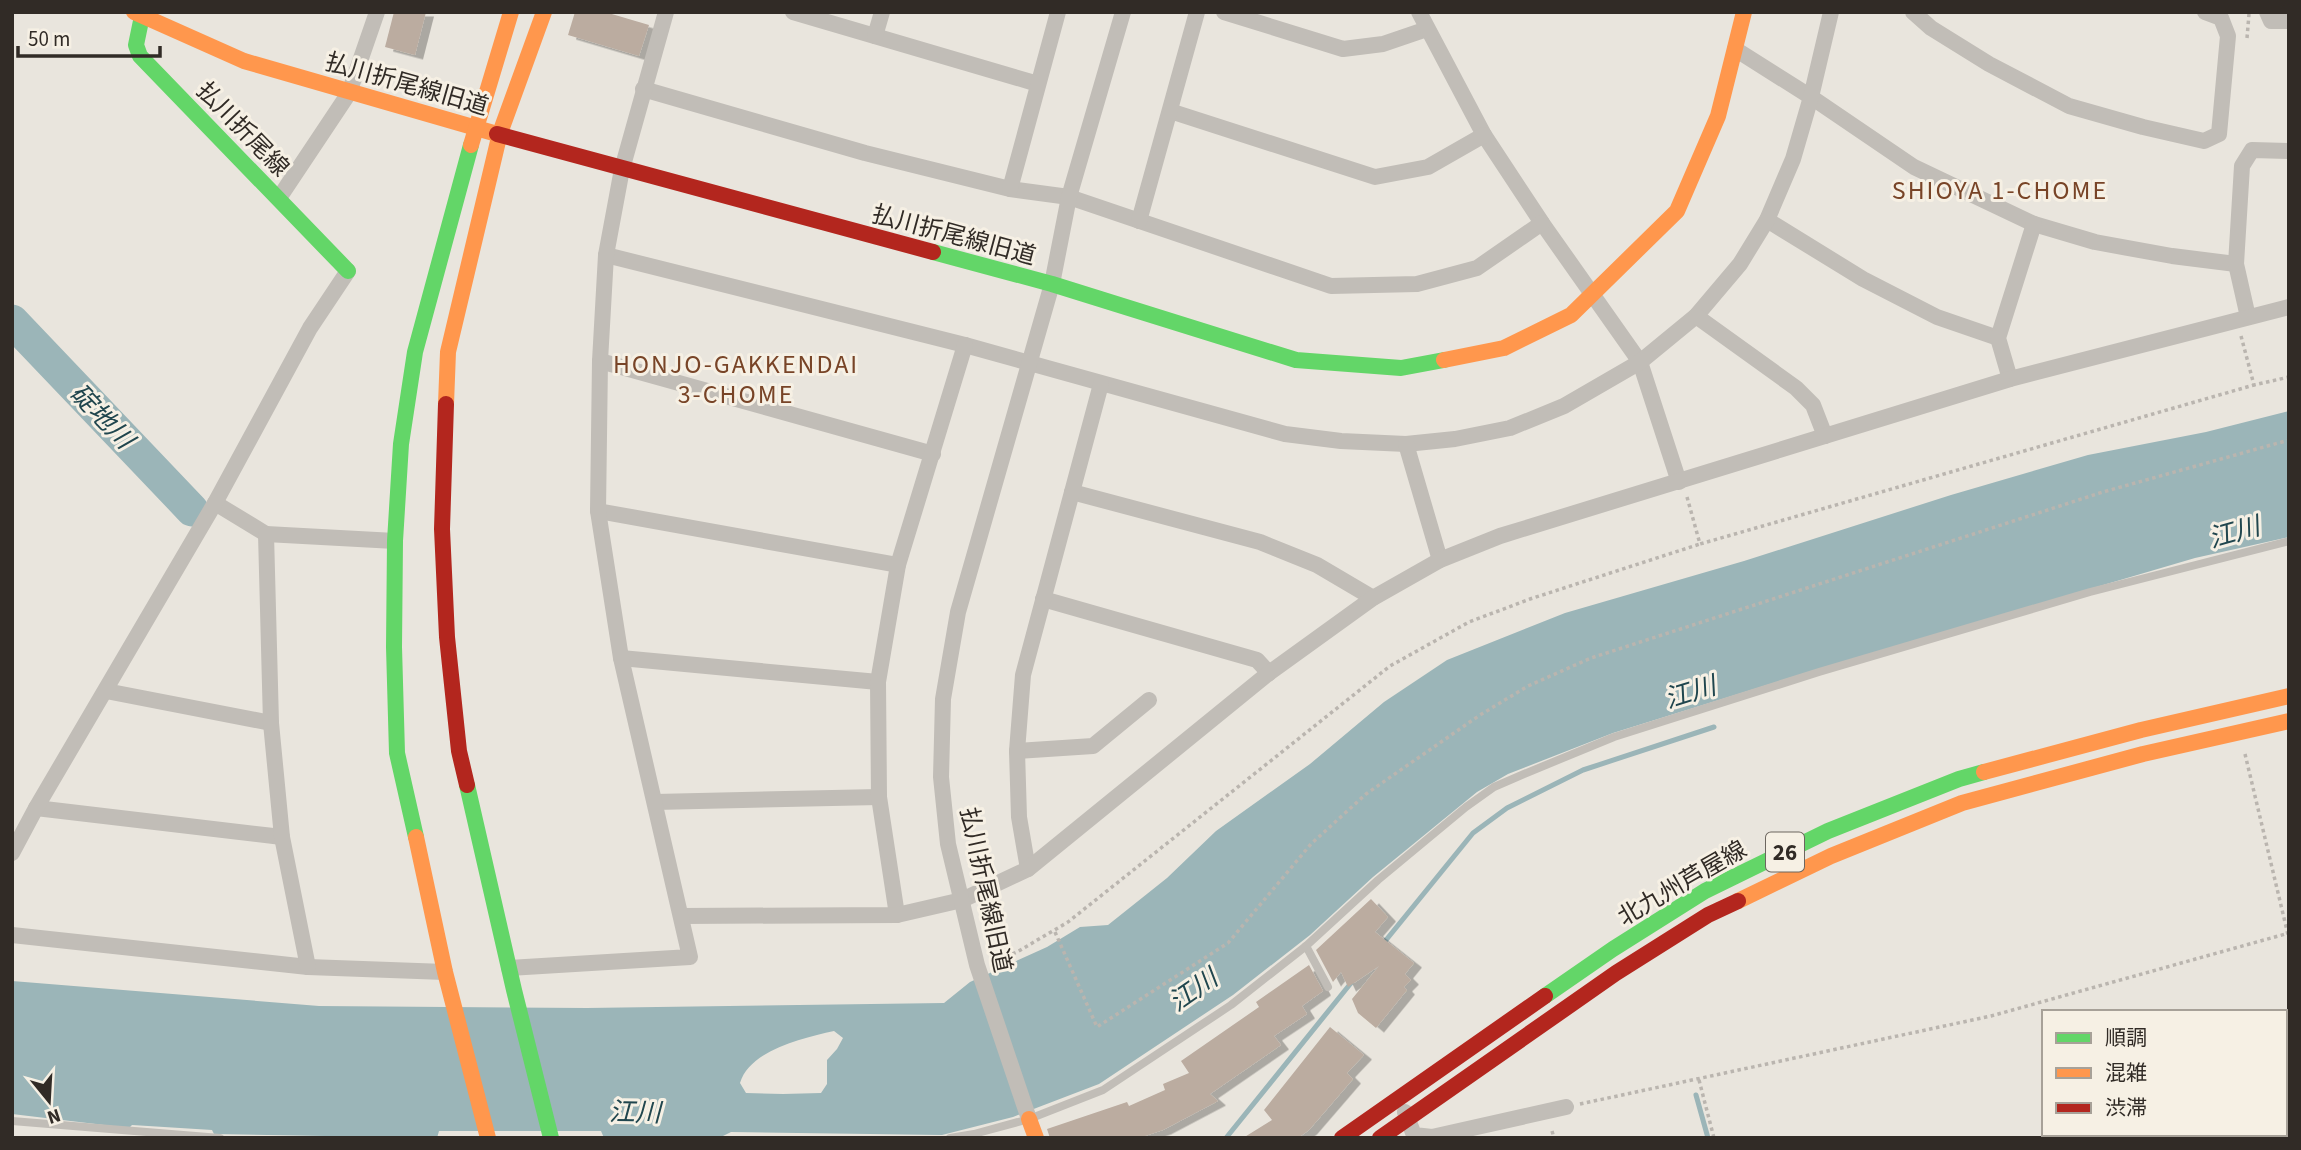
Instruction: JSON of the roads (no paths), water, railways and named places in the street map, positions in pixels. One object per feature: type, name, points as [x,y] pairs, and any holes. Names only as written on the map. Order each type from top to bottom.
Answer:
[{"type":"street","points":[[279,198],[349,93],[377,12]]},
{"type":"street","points":[[488,1138],[447,980],[397,753],[395,541],[401,444],[415,352],[476,127],[511,12]]},
{"type":"street","points":[[544,12],[500,134],[448,352],[442,528],[447,637],[459,751],[551,1138]]},
{"type":"street","points":[[509,968],[690,957],[621,659],[598,511],[600,361],[606,255],[622,169],[666,12]]},
{"type":"street","points":[[793,12],[1038,84]]},
{"type":"street","points":[[875,36],[882,12]]},
{"type":"street","points":[[1010,189],[1058,12]]},
{"type":"street","points":[[1123,12],[1069,197],[1052,284],[1296,360],[1401,368],[1504,348],[1571,314],[1677,211],[1718,116],[1744,12]]},
{"type":"street","points":[[1139,221],[1197,12]]},
{"type":"street","points":[[1224,12],[1343,49],[1383,44],[1427,29]]},
{"type":"street","points":[[1419,12],[1484,135],[1640,362],[1681,482]]},
{"type":"street","points":[[606,255],[965,345],[1285,434],[1341,441],[1406,444],[1455,439],[1510,428],[1564,406],[1640,362],[1696,316],[1740,264],[1767,220],[1793,159],[1831,12]]},
{"type":"street","points":[[1913,12],[1931,28],[1989,64],[2069,106],[2204,141],[2219,134],[2228,36],[2221,18],[2205,12]]},
{"type":"street","points":[[2267,12],[2271,21],[2289,21]]},
{"type":"street","name":"払川折尾線旧道","points":[[138,14],[244,61],[349,93],[1052,284],[958,612],[943,699],[942,790],[948,844],[977,965],[1028,1115]]},
{"type":"street","name":"払川折尾線","points":[[138,14],[136,45],[140,56],[348,271],[310,328],[215,503]]},
{"type":"street","points":[[1735,49],[1914,167],[2034,224],[2121,247],[2235,264]]},
{"type":"street","points":[[643,89],[865,153],[1010,189],[1069,197],[1331,286],[1417,284],[1477,268],[1542,223]]},
{"type":"street","points":[[1170,111],[1375,177],[1428,167],[1484,135]]},
{"type":"street","points":[[2248,317],[2235,264],[2242,166],[2252,150],[2289,151]]},
{"type":"street","points":[[1767,220],[1863,279],[1937,317],[1998,338]]},
{"type":"street","points":[[2010,379],[1998,338],[2034,224]]},
{"type":"street","points":[[682,916],[897,915],[962,900],[1028,869],[1269,674],[1373,598],[1440,560],[1500,536],[2010,379],[2289,307]]},
{"type":"street","points":[[1696,316],[1796,388],[1813,405],[1825,436]]},
{"type":"street","points":[[897,915],[879,797],[878,682],[898,565],[965,345]]},
{"type":"street","points":[[600,361],[933,454]]},
{"type":"street","points":[[1028,869],[1019,817],[1017,751],[1023,676],[1101,384]]},
{"type":"street","points":[[1406,444],[1440,560]]},
{"type":"street","points":[[1072,492],[1260,542],[1317,565],[1373,598]]},
{"type":"street","points":[[12,853],[215,503],[266,534],[395,541]]},
{"type":"street","points":[[598,511],[898,565]]},
{"type":"street","points":[[266,534],[271,723],[282,838],[308,967]]},
{"type":"street","points":[[1043,599],[1257,660],[1269,674]]},
{"type":"street","points":[[621,659],[878,682]]},
{"type":"street","points":[[106,691],[271,723]]},
{"type":"street","name":"北九州芦屋線","points":[[1342,1138],[1613,949],[1705,891],[1828,831],[1959,779],[2141,730],[2289,696]]},
{"type":"street","points":[[1017,751],[1093,746],[1149,700]]},
{"type":"street","name":"北九州芦屋線","points":[[1380,1138],[1616,973],[1708,915],[1831,856],[1962,803],[2143,754],[2289,721]]},
{"type":"street","points":[[655,802],[879,797]]},
{"type":"street","points":[[36,808],[282,838]]},
{"type":"street","points":[[12,935],[447,980]]},
{"type":"street","points":[[1399,1097],[1414,1136],[1432,1137],[1566,1107]]},
{"type":"street","points":[[1028,1115],[1036,1138]]},
{"type":"lane","points":[[950,1138],[974,1134],[1103,1090],[1231,1005],[1306,946],[1378,880],[1466,807],[1494,787],[1614,737],[1819,672],[2090,592],[2289,541]]},
{"type":"lane","points":[[1306,946],[1328,987]]},
{"type":"lane","points":[[12,1121],[220,1138]]},
{"type":"water","name":"江川","points":[[2289,411],[2289,537],[2195,558],[1815,670],[1613,733],[1508,774],[1477,792],[1373,877],[1310,935],[1233,995],[1099,1084],[1013,1117],[942,1135],[731,1132],[719,1138],[604,1138],[601,1131],[439,1131],[437,1138],[214,1134],[212,1130],[132,1125],[129,1128],[12,1114],[12,981],[319,1006],[587,1008],[944,1003],[970,982],[1047,947],[1080,927],[1108,925],[1167,878],[1216,831],[1310,764],[1384,702],[1447,660],[1565,613],[1744,561],[1951,495],[2088,455],[2206,432]],"holes":[[[834,1031],[843,1038],[827,1060],[827,1084],[821,1093],[746,1093],[740,1083],[755,1062],[779,1047]]]},
{"type":"waterway","name":"碇地川","points":[[12,321],[192,510]]},
{"type":"waterway","points":[[1382,945],[1473,833],[1507,808],[1583,770],[1714,727]]},
{"type":"waterway","points":[[1226,1138],[1351,983]]},
{"type":"waterway","points":[[1696,1095],[1708,1138]]},
{"type":"district","name":"SHIOYA 1-CHOME","points":[[2000,190]]},
{"type":"district","name":"HONJO-GAKKENDAI 3-CHOME","points":[[736,379]]}]
